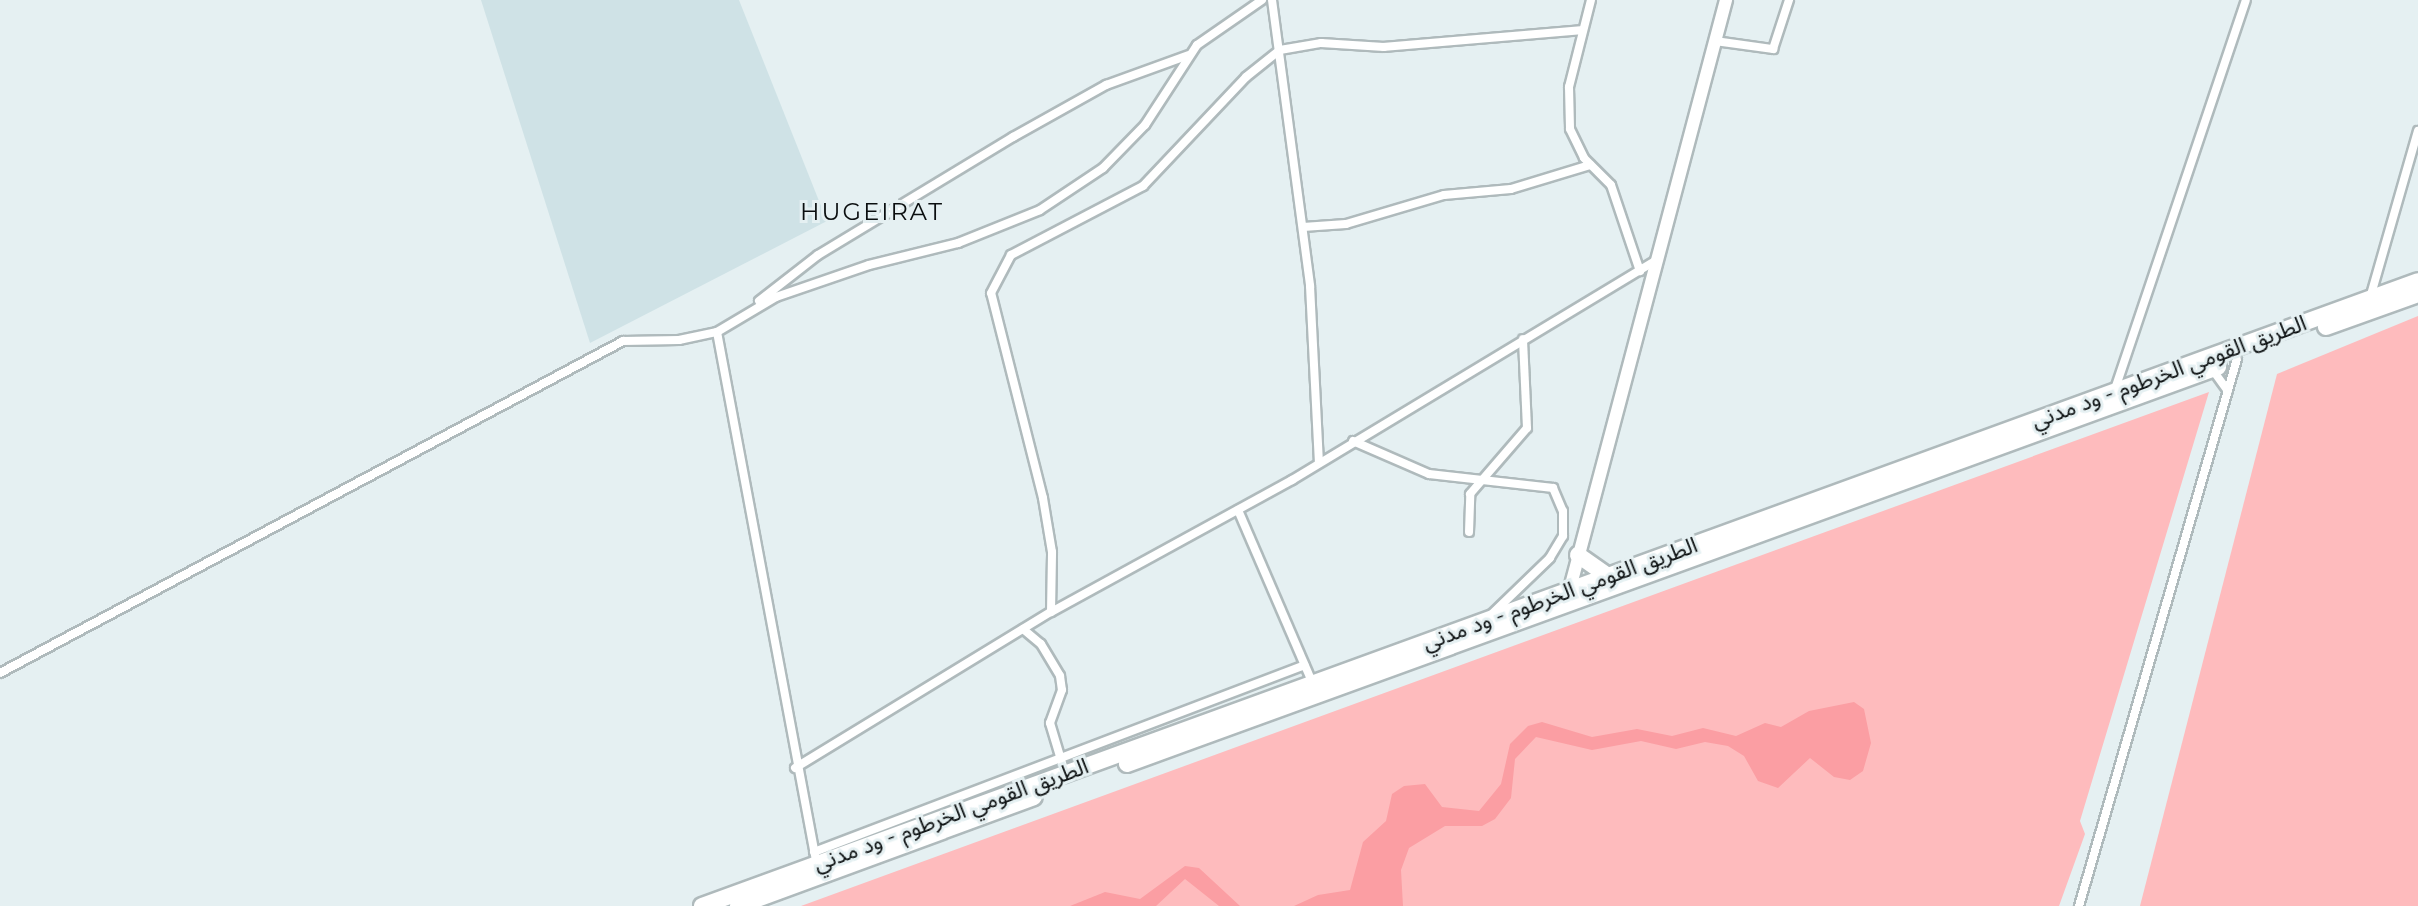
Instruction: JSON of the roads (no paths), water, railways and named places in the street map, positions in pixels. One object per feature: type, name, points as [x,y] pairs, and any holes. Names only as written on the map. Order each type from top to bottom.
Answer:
[{"type":"highway","name":"الطريق القومي الخرطوم - ود مدني","points":[[738,906],[817,864],[2211,369],[2371,304],[2418,281]]},
{"type":"highway","name":"الطريق القومي الخرطوم - ود مدني","points":[[702,906],[1485,621],[1568,596],[1608,576],[2114,390],[2371,304],[2418,294]]},
{"type":"highway","points":[[1578,555],[1608,576]]},
{"type":"street","points":[[746,311],[869,265],[999,228],[1075,191],[1145,125],[1189,55],[1207,36],[1262,0]]},
{"type":"street","points":[[1272,0],[1303,227],[1319,463]]},
{"type":"street","points":[[1591,0],[1567,102],[1573,139],[1590,165],[1611,185],[1640,271]]},
{"type":"street","points":[[1568,596],[1726,0]]},
{"type":"street","points":[[1715,41],[1773,49],[1789,0]]},
{"type":"street","points":[[2114,390],[2246,0]]},
{"type":"street","points":[[1051,612],[1049,529],[992,283],[1018,248],[1143,186],[1246,77],[1280,50],[1321,43],[1384,47],[1582,30]]},
{"type":"street","points":[[0,673],[623,341],[679,340],[717,332],[818,255],[1013,137],[1106,85],[1189,55]]},
{"type":"street","points":[[2371,304],[2418,131]]},
{"type":"street","points":[[1303,227],[1346,224],[1444,195],[1511,189],[1590,165]]},
{"type":"street","points":[[795,768],[1051,612],[1319,463],[1655,261]]},
{"type":"street","points":[[717,332],[795,768],[817,864],[1060,756],[1305,665]]},
{"type":"street","points":[[1469,532],[1468,503],[1478,482],[1527,428],[1523,339]]},
{"type":"street","points":[[2079,906],[2237,359]]},
{"type":"street","points":[[2211,369],[2228,391]]},
{"type":"street","points":[[1353,441],[1429,474],[1478,482],[1550,486],[1564,524],[1550,558],[1485,621]]},
{"type":"street","points":[[1238,510],[1313,684]]},
{"type":"street","points":[[1023,629],[1041,644],[1060,676],[1062,690],[1050,723],[1065,774]]},
{"type":"district","name":"HUGEIRAT","points":[[872,212]]}]
